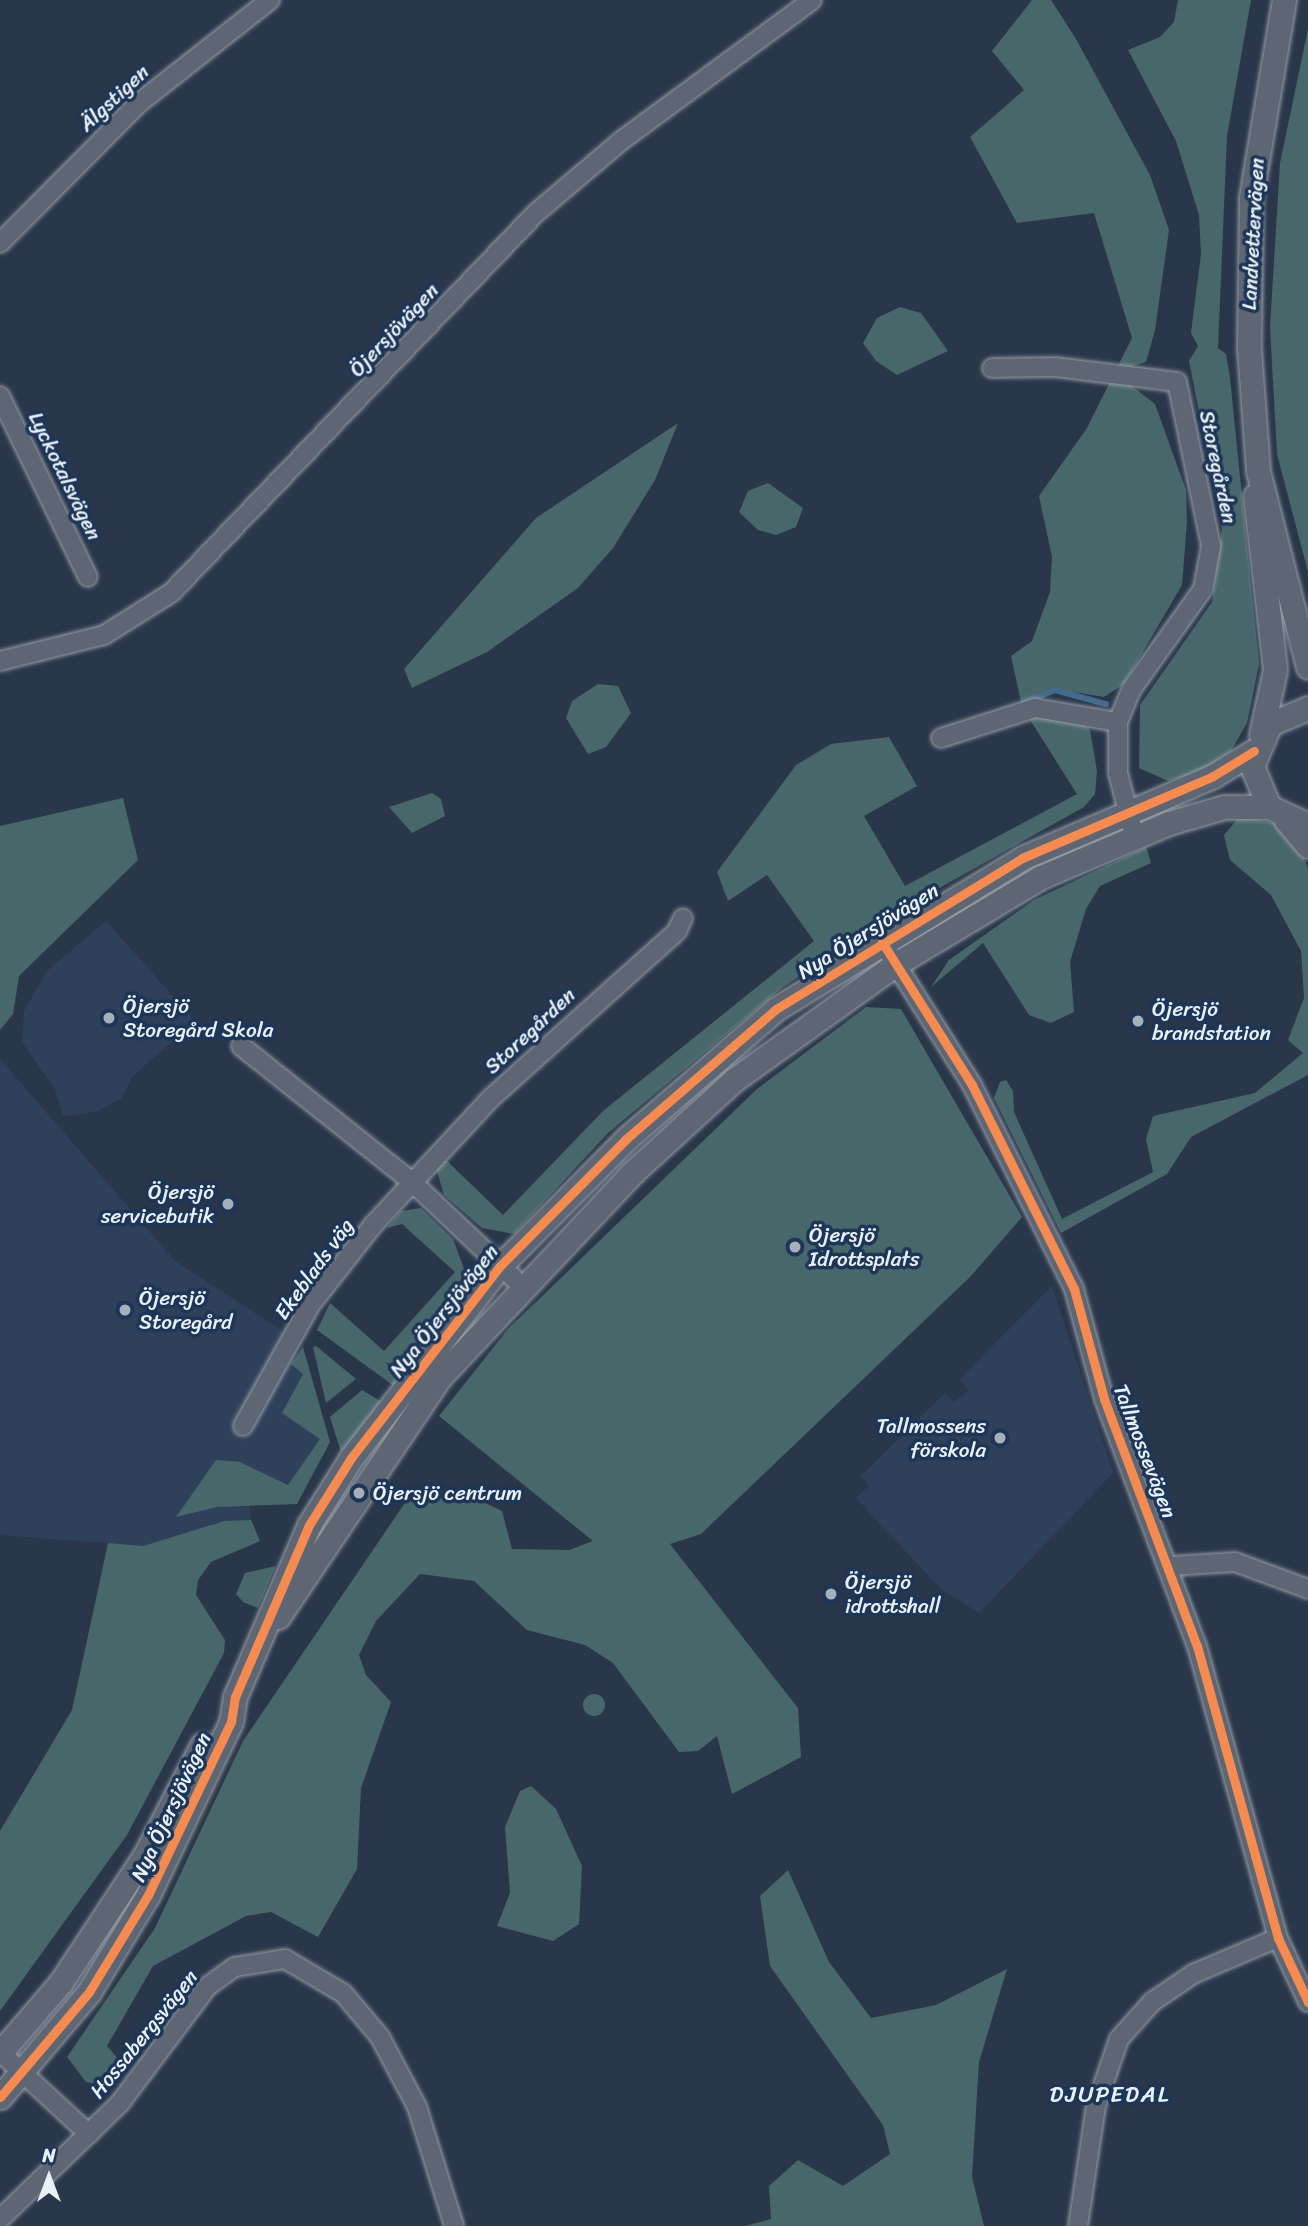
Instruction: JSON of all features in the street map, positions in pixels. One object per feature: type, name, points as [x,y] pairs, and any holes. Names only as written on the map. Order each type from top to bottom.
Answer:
[{"type":"street","name":"Älgstigen","points":[[0,243],[139,103],[270,0]]},
{"type":"street","name":"Öjersjövägen","points":[[0,661],[104,635],[171,593],[537,212],[621,141],[812,0]]},
{"type":"street","name":"Landvettervägen","points":[[1283,0],[1251,198],[1249,348],[1258,471],[1308,667]]},
{"type":"street","name":"Storegården","points":[[992,368],[1055,367],[1177,382],[1206,508],[1208,570],[1203,589],[1131,690],[1118,722],[1115,746],[1124,810],[1134,835]]},
{"type":"street","name":"Lyckotalsvägen","points":[[0,396],[88,577]]},
{"type":"street","name":"Landvettervägen","points":[[1258,471],[1254,490],[1275,670],[1258,743],[1254,781],[1288,817],[1308,846]]},
{"type":"street","points":[[941,738],[1035,708],[1118,722]]},
{"type":"street","points":[[1258,743],[1282,716],[1308,708]]},
{"type":"street","name":"Nya Öjersjövägen","points":[[0,2097],[22,2074],[121,1945],[231,1722],[235,1697],[266,1634],[293,1557],[344,1470],[500,1266],[708,1066],[776,1009],[1022,858],[1124,810],[1213,776],[1258,743]]},
{"type":"street","name":"Nya Öjersjövägen","points":[[266,1634],[439,1378],[522,1286],[675,1130],[896,964],[1041,877],[1134,835],[1224,807],[1288,817]]},
{"type":"street","name":"Storegården","points":[[412,1182],[500,1090],[677,931],[683,918]]},
{"type":"street","name":"Tallmossevägen","points":[[882,942],[972,1085],[1063,1264],[1104,1399],[1172,1566],[1278,1938],[1308,2002]]},
{"type":"street","points":[[241,1046],[412,1182],[522,1286]]},
{"type":"street","name":"Ekeblads väg","points":[[243,1426],[311,1304],[412,1182]]},
{"type":"street","points":[[1172,1566],[1235,1562],[1308,1589]]},
{"type":"street","name":"Nya Öjersjövägen","points":[[0,2053],[61,1982],[145,1855],[218,1715],[235,1697]]},
{"type":"street","points":[[1078,2226],[1096,2106],[1119,2039],[1152,2002],[1193,1974],[1278,1938]]},
{"type":"street","name":"Hossabergsvägen","points":[[0,2219],[89,2134],[207,1987],[235,1967],[285,1959],[343,1993],[380,2037],[417,2107],[454,2226]]},
{"type":"street","points":[[0,2053],[89,2134]]},
{"type":"shaded area","name":"Öjersjö Storegård Skola","points":[[106,921],[195,1021],[131,1078],[122,1098],[95,1112],[63,1116],[55,1089],[22,1042],[24,1011],[47,971]]},
{"type":"shaded area","name":"Öjersjö Storegård","points":[[0,1059],[175,1261],[281,1330],[301,1357],[326,1450],[305,1485],[249,1506],[251,1520],[224,1521],[143,1546],[0,1535]]},
{"type":"shaded area","name":"Tallmossens förskola","points":[[1052,1286],[1113,1473],[979,1613],[939,1587],[856,1498],[869,1486],[861,1476],[945,1393],[954,1402],[968,1390],[960,1379]]},
{"type":"green space","points":[[1032,0],[1051,0],[1076,39],[1150,175],[1169,230],[1155,330],[1146,362],[1133,366],[1133,387],[1155,404],[1186,490],[1187,521],[1182,585],[1124,684],[1104,697],[1055,689],[1021,702],[1011,656],[1032,641],[1050,592],[1052,557],[1039,496],[1087,428],[1132,338],[1094,213],[1017,223],[970,137],[1024,90],[992,51]]},
{"type":"green space","points":[[1178,0],[1251,0],[1227,136],[1218,348],[1226,354],[1230,378],[1259,664],[1247,723],[1231,751],[1202,771],[1168,781],[1139,768],[1140,705],[1212,602],[1222,528],[1189,361],[1198,346],[1191,333],[1201,254],[1199,215],[1176,141],[1128,50],[1160,37],[1174,22]]},
{"type":"green space","points":[[1308,29],[1308,572],[1277,454],[1270,327],[1280,163]]},
{"type":"green space","points":[[900,307],[921,313],[948,351],[897,375],[876,361],[863,343],[877,318]]},
{"type":"green space","points":[[678,423],[655,480],[613,548],[578,588],[487,652],[412,688],[404,669],[536,518]]},
{"type":"green space","points":[[768,483],[803,508],[796,527],[776,535],[758,530],[739,512],[748,491]]},
{"type":"green space","points":[[598,684],[618,686],[631,713],[606,747],[588,754],[566,718],[572,701]]},
{"type":"green space","points":[[1027,715],[1081,722],[1090,730],[1097,771],[1095,794],[1084,807],[884,919],[782,988],[608,1133],[514,1234],[482,1228],[444,1195],[436,1168],[446,1160],[503,1215],[603,1111],[814,941],[767,875],[728,901],[717,872],[796,765],[831,744],[889,737],[917,786],[864,816],[905,886],[1077,794]]},
{"type":"green space","points":[[432,793],[441,799],[445,816],[412,833],[389,807]]},
{"type":"green space","points":[[123,798],[138,860],[19,976],[13,1014],[0,1030],[0,826]]},
{"type":"green space","points":[[1240,816],[1276,824],[1302,852],[1308,869],[1308,1075],[1191,1137],[1167,1174],[1061,1233],[994,1098],[1000,1082],[1006,1080],[1013,1091],[1014,1112],[1062,1219],[1153,1172],[1146,1139],[1153,1116],[1255,1093],[1303,1053],[1288,1040],[1304,998],[1301,951],[1271,895],[1230,860],[1224,835]]},
{"type":"green space","points":[[1146,847],[1151,863],[1100,886],[1086,909],[1070,962],[1074,1012],[1051,1023],[1029,1015],[983,943],[931,987],[949,960],[1034,900]]},
{"type":"green space","points":[[866,1007],[901,1009],[1022,1217],[971,1276],[701,1534],[670,1544],[798,1708],[801,1757],[732,1794],[717,1736],[698,1751],[679,1752],[613,1663],[585,1645],[527,1630],[474,1581],[420,1574],[376,1621],[359,1655],[366,1675],[391,1702],[361,1788],[357,1869],[318,1937],[271,1912],[246,1916],[153,1966],[107,2046],[126,2068],[102,2085],[86,2082],[67,2057],[155,1928],[243,1741],[411,1494],[458,1490],[502,1511],[512,1549],[569,1550],[593,1541],[439,1416],[508,1329],[757,1089]]},
{"type":"green space","points":[[421,1208],[453,1239],[467,1277],[394,1386],[317,1330],[330,1303],[384,1351],[455,1272],[402,1224],[387,1228],[401,1211]]},
{"type":"green space","points":[[316,1346],[356,1379],[326,1403],[313,1347]]},
{"type":"green space","points":[[303,1347],[330,1442],[297,1504],[217,1507],[176,1517],[216,1460],[240,1462],[288,1485],[320,1439],[282,1413],[303,1374],[291,1364]]},
{"type":"green space","points":[[362,1390],[382,1402],[341,1452],[330,1417]]},
{"type":"green space","points":[[251,1520],[260,1541],[211,1562],[198,1580],[196,1595],[225,1640],[224,1653],[127,1835],[0,2011],[0,1831],[72,1710],[108,1543],[143,1546],[224,1521]]},
{"type":"green space","points":[[276,1566],[258,1608],[243,1602],[236,1594],[245,1573]]},
{"type":"green space","points":[[594,1694],[602,1697],[605,1705],[602,1713],[594,1716],[586,1713],[583,1705],[586,1697]]},
{"type":"green space","points":[[531,1786],[556,1809],[582,1866],[579,1924],[553,1941],[497,1926],[510,1893],[505,1827],[520,1791]]},
{"type":"green space","points":[[788,1870],[829,1962],[871,2018],[936,2005],[1007,1969],[979,2062],[972,2177],[984,2226],[745,2226],[771,2219],[769,2186],[798,2160],[843,2186],[890,2154],[883,2125],[770,1966],[760,1896]]},
{"type":"waterway","points":[[1024,702],[1055,690],[1106,704]]},
{"type":"cycle path","points":[[0,2097],[89,1992],[148,1895],[231,1722],[235,1697],[309,1525],[351,1458],[500,1266],[626,1139],[776,1009],[1022,858],[1213,776],[1254,751]]},
{"type":"cycle path","points":[[882,942],[972,1085],[1074,1289],[1104,1399],[1197,1646],[1278,1938],[1308,2002]]},
{"type":"place","name":"Öjersjö Storegård Skola","points":[[109,1018]]},
{"type":"place","name":"Öjersjö brandstation","points":[[1138,1021]]},
{"type":"place","name":"Öjersjö servicebutik","points":[[228,1204]]},
{"type":"place","name":"Öjersjö Idrottsplats","points":[[795,1247]]},
{"type":"place","name":"Öjersjö Storegård","points":[[125,1310]]},
{"type":"place","name":"Tallmossens förskola","points":[[1000,1438]]},
{"type":"place","name":"Öjersjö centrum","points":[[359,1493]]},
{"type":"place","name":"Öjersjö idrottshall","points":[[831,1594]]},
{"type":"district","name":"DJUPEDAL","points":[[1110,2095]]}]
